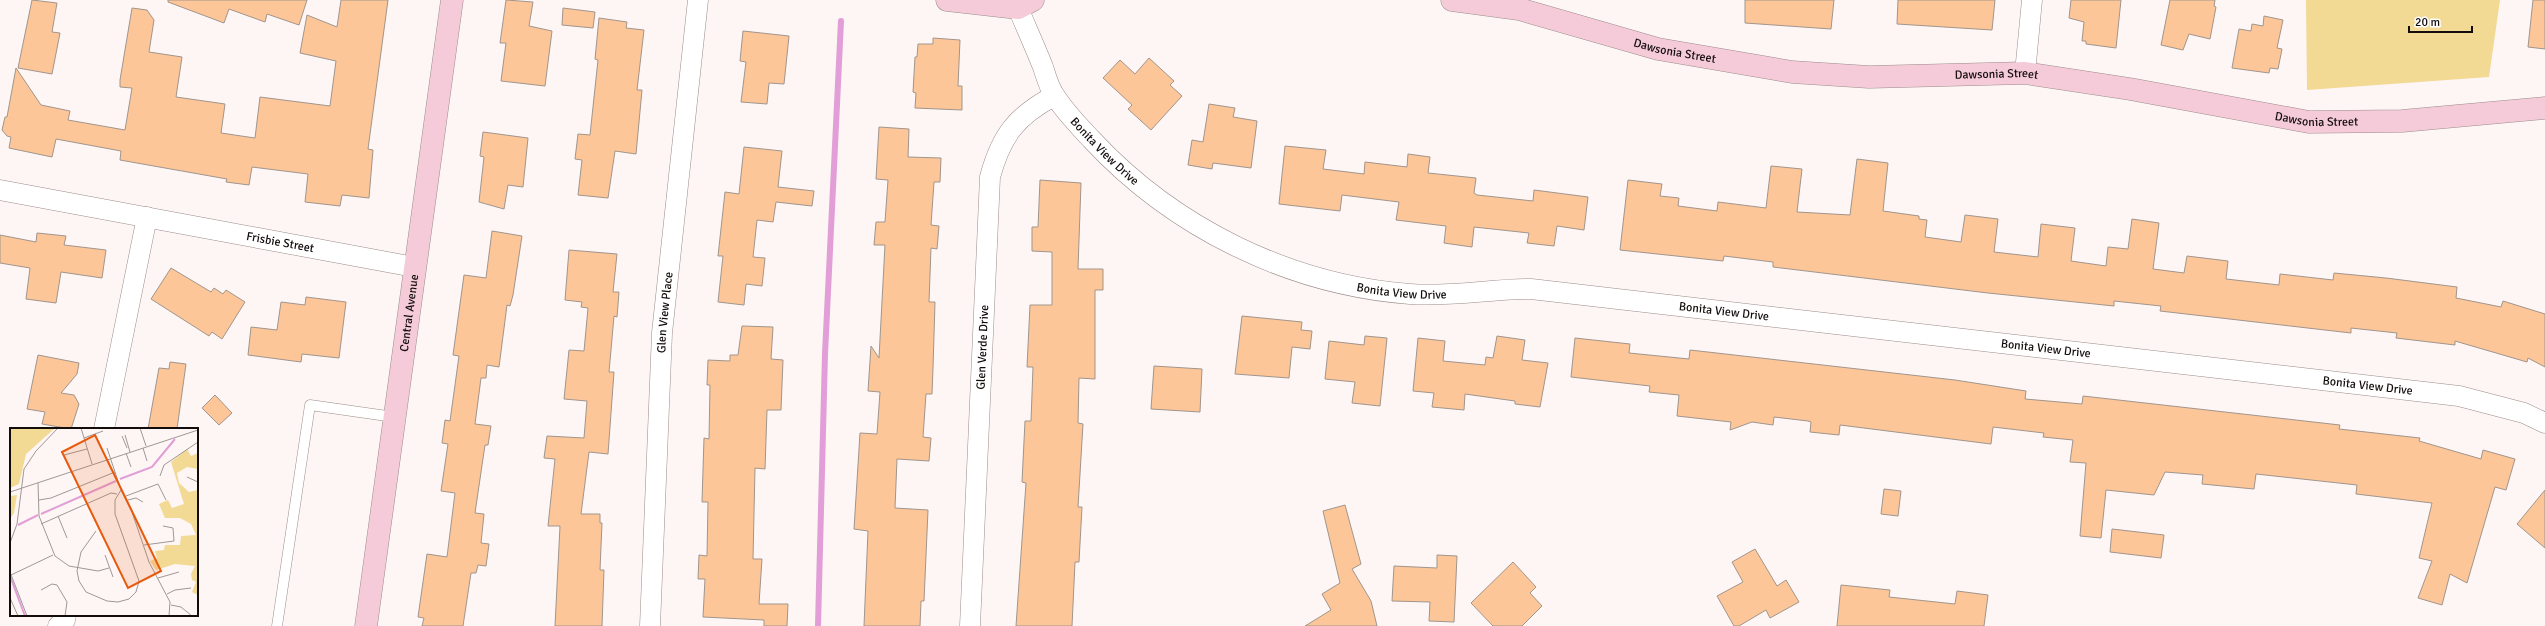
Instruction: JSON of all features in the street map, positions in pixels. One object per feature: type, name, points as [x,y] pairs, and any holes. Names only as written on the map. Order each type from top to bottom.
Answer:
[{"type":"street","name":"Central Avenue","points":[[366,626],[414,267],[452,0]]},
{"type":"street","name":"Glen View Place","points":[[650,626],[662,334],[698,0]]},
{"type":"street","points":[[947,0],[1025,4]]},
{"type":"street","name":"Dawsonia Street","points":[[1452,0],[1519,9],[1658,49],[1792,72],[1869,77],[2025,73],[2130,88],[2309,122],[2402,120],[2545,108]]},
{"type":"street","points":[[2025,73],[2032,0]]},
{"type":"street","name":"Bonita View Drive","points":[[1025,4],[1054,96],[1103,152],[1130,177],[1165,204],[1222,240],[1256,255],[1329,280],[1369,289],[1450,296],[1510,289],[1531,289],[2459,396],[2524,413],[2545,423]]},
{"type":"street","name":"Glen Verde Drive","points":[[970,626],[990,177],[997,152],[1011,128],[1033,107],[1054,96]]},
{"type":"street","name":"Frisbie Street","points":[[0,190],[414,267]]},
{"type":"street","points":[[104,428],[147,217]]},
{"type":"street","points":[[58,626],[65,620],[66,616]]},
{"type":"lane","points":[[277,626],[310,405],[394,417]]},
{"type":"shaded area","points":[[2306,0],[2500,0],[2489,77],[2307,90]]},
{"type":"building","points":[[32,0],[57,3],[52,32],[60,33],[52,74],[18,68]]},
{"type":"building","points":[[168,0],[307,0],[299,25],[267,14],[265,22],[229,9],[224,23],[168,2]]},
{"type":"building","points":[[341,0],[388,0],[368,149],[373,150],[369,198],[342,195],[340,206],[305,202],[308,174],[252,167],[249,185],[226,182],[227,179],[120,160],[121,151],[56,139],[52,157],[9,148],[11,137],[7,136],[2,130],[5,117],[7,117],[16,68],[41,105],[70,111],[68,120],[125,130],[132,88],[120,87],[120,80],[132,8],[147,10],[154,20],[149,52],[182,57],[176,97],[225,104],[221,133],[255,138],[260,97],[330,106],[336,61],[300,53],[307,15],[337,27]]},
{"type":"building","points":[[506,0],[533,2],[529,26],[552,31],[545,86],[501,81],[506,43],[500,43]]},
{"type":"building","points":[[1745,0],[1834,0],[1831,29],[1745,23]]},
{"type":"building","points":[[1898,0],[1995,0],[1992,30],[1897,24]]},
{"type":"building","points":[[2071,0],[2121,0],[2116,48],[2086,44],[2086,41],[2082,41],[2084,22],[2069,18]]},
{"type":"building","points":[[2170,0],[2215,0],[2214,6],[2216,7],[2210,39],[2189,34],[2183,50],[2161,45]]},
{"type":"building","points":[[2533,0],[2545,0],[2545,49],[2528,47]]},
{"type":"building","points":[[563,8],[595,12],[593,28],[562,25]]},
{"type":"building","points":[[2264,16],[2283,20],[2277,48],[2282,49],[2278,69],[2270,68],[2269,73],[2232,68],[2239,29],[2251,31],[2252,24],[2263,26]]},
{"type":"building","points":[[599,18],[627,22],[626,28],[644,30],[637,90],[642,90],[636,154],[615,151],[608,198],[578,195],[582,160],[575,159],[578,134],[590,135],[598,60],[595,59]]},
{"type":"building","points":[[743,31],[789,36],[784,84],[769,83],[767,104],[741,102],[746,62],[740,61]]},
{"type":"building","points":[[933,38],[960,40],[958,86],[962,86],[962,110],[915,108],[916,93],[913,92],[915,57],[917,57],[918,44],[933,44]]},
{"type":"building","points":[[1149,58],[1174,81],[1170,85],[1182,96],[1151,130],[1128,109],[1132,105],[1103,78],[1120,60],[1135,74]]},
{"type":"building","points":[[1209,104],[1235,108],[1233,117],[1257,121],[1251,168],[1213,163],[1212,169],[1188,165],[1192,140],[1203,142]]},
{"type":"building","points":[[879,127],[909,129],[908,157],[941,158],[940,182],[934,182],[931,225],[939,226],[937,249],[931,248],[929,302],[935,302],[932,394],[926,394],[923,437],[931,438],[929,461],[897,459],[895,508],[928,510],[924,601],[921,601],[920,626],[864,626],[868,531],[854,529],[860,433],[877,434],[880,392],[868,391],[871,346],[879,358],[885,245],[874,245],[876,222],[885,222],[888,180],[876,179]]},
{"type":"building","points":[[483,132],[528,138],[523,187],[508,185],[504,209],[479,202],[484,157],[480,156]]},
{"type":"building","points":[[1285,146],[1326,150],[1323,169],[1364,174],[1365,162],[1407,167],[1408,154],[1430,157],[1428,173],[1476,178],[1474,193],[1477,195],[1533,201],[1534,190],[1588,197],[1584,230],[1557,226],[1554,246],[1527,243],[1529,233],[1474,227],[1472,247],[1444,243],[1446,226],[1396,220],[1399,202],[1342,195],[1340,211],[1279,204]]},
{"type":"building","points":[[744,147],[782,151],[778,187],[814,191],[812,206],[776,202],[773,222],[757,220],[753,257],[765,258],[762,286],[746,284],[744,305],[718,302],[723,256],[718,256],[725,192],[739,194]]},
{"type":"building","points":[[1857,159],[1888,163],[1883,211],[1919,216],[1919,219],[1927,220],[1925,237],[1961,242],[1965,215],[1998,219],[1994,252],[2038,257],[2041,224],[2075,228],[2071,261],[2106,266],[2108,247],[2128,249],[2132,219],[2159,223],[2153,269],[2184,273],[2187,256],[2228,261],[2226,279],[2279,285],[2280,274],[2333,280],[2334,273],[2386,278],[2457,287],[2456,298],[2501,307],[2503,301],[2545,314],[2545,367],[2528,358],[2527,362],[2455,341],[2455,345],[2396,338],[2397,333],[2351,328],[2351,333],[2160,311],[2161,306],[2114,301],[2114,306],[1988,293],[1773,267],[1773,262],[1724,256],[1723,261],[1620,250],[1628,180],[1662,184],[1660,196],[1679,198],[1678,206],[1717,211],[1718,202],[1766,208],[1771,166],[1802,169],[1797,212],[1850,215]]},
{"type":"building","points":[[1040,180],[1081,183],[1078,269],[1103,269],[1103,290],[1095,290],[1095,379],[1079,378],[1078,423],[1083,424],[1078,507],[1082,507],[1079,562],[1075,562],[1072,626],[1016,626],[1026,483],[1022,482],[1025,421],[1031,421],[1033,367],[1027,367],[1030,305],[1052,305],[1052,252],[1032,251],[1032,227],[1038,227]]},
{"type":"building","points":[[492,231],[522,236],[513,295],[510,306],[507,305],[499,367],[487,365],[486,378],[481,378],[475,424],[491,426],[488,445],[485,445],[475,513],[484,514],[481,543],[489,544],[486,566],[478,565],[476,573],[471,573],[463,626],[422,626],[424,618],[418,617],[427,554],[447,557],[455,493],[441,491],[448,444],[442,443],[445,420],[450,421],[459,356],[453,355],[464,275],[486,278]]},
{"type":"building","points":[[37,233],[66,236],[64,245],[106,250],[102,278],[61,272],[56,303],[26,299],[30,268],[0,263],[0,235],[36,242]]},
{"type":"building","points":[[569,250],[617,254],[613,292],[619,292],[617,317],[614,316],[609,372],[614,372],[608,454],[589,452],[581,514],[600,514],[600,523],[602,523],[600,570],[604,570],[602,626],[555,626],[560,526],[548,526],[555,459],[544,458],[547,436],[584,438],[587,401],[564,399],[569,350],[584,351],[588,308],[581,307],[582,302],[565,300]]},
{"type":"building","points":[[171,268],[211,292],[214,288],[223,294],[226,290],[245,302],[222,339],[212,332],[209,336],[151,299]]},
{"type":"building","points":[[306,297],[346,302],[339,358],[302,354],[301,362],[248,355],[251,327],[277,330],[281,302],[305,305]]},
{"type":"building","points":[[1242,316],[1302,322],[1301,330],[1312,331],[1310,349],[1292,347],[1289,378],[1235,374]]},
{"type":"building","points":[[742,326],[773,327],[771,359],[783,360],[781,410],[767,410],[765,469],[755,468],[753,559],[762,559],[759,604],[788,604],[787,626],[764,626],[764,620],[703,617],[705,579],[698,579],[699,555],[707,556],[708,502],[702,502],[704,438],[709,439],[710,385],[707,385],[708,360],[730,361],[730,355],[738,355]]},
{"type":"building","points":[[1365,336],[1387,338],[1380,406],[1352,403],[1355,382],[1325,379],[1329,341],[1364,345]]},
{"type":"building","points":[[1497,336],[1525,340],[1522,360],[1548,363],[1540,407],[1515,404],[1515,401],[1465,394],[1464,410],[1432,407],[1434,393],[1413,391],[1418,338],[1445,341],[1443,361],[1485,365],[1486,357],[1493,358]]},
{"type":"building","points":[[1575,338],[1630,344],[1629,353],[1689,359],[1690,350],[1955,380],[2026,391],[2025,399],[2082,404],[2083,396],[2340,425],[2339,429],[2420,438],[2419,441],[2481,459],[2483,450],[2515,459],[2506,490],[2495,487],[2467,583],[2450,574],[2442,605],[2418,598],[2432,561],[2419,558],[2432,503],[2356,494],[2357,485],[2256,474],[2254,489],[2202,484],[2203,475],[2165,472],[2154,495],[2106,490],[2101,538],[2080,536],[2086,463],[2070,462],[2073,440],[2043,437],[2044,433],[1993,427],[1991,444],[1840,425],[1839,435],[1810,432],[1811,422],[1808,421],[1774,417],[1773,425],[1752,422],[1730,430],[1731,422],[1677,416],[1679,395],[1649,392],[1650,386],[1571,377]]},
{"type":"building","points":[[38,355],[79,363],[77,374],[61,393],[74,395],[79,404],[71,428],[42,424],[45,412],[27,409]]},
{"type":"building","points":[[170,362],[186,364],[177,428],[148,428],[159,368],[169,369]]},
{"type":"building","points":[[1154,366],[1202,369],[1200,412],[1151,409]]},
{"type":"building","points":[[215,395],[232,413],[219,425],[202,408]]},
{"type":"building","points":[[1884,489],[1901,491],[1898,516],[1881,514]]},
{"type":"building","points":[[2545,490],[2545,548],[2517,524]]},
{"type":"building","points":[[1345,505],[1361,564],[1352,569],[1371,601],[1377,626],[1305,626],[1331,610],[1322,594],[1340,583],[1323,511]]},
{"type":"building","points":[[2112,529],[2164,535],[2161,558],[2110,552]]},
{"type":"building","points":[[1755,549],[1777,586],[1786,580],[1799,602],[1770,618],[1766,610],[1739,626],[1734,626],[1717,596],[1743,582],[1732,562]]},
{"type":"building","points":[[1437,555],[1457,556],[1454,622],[1429,621],[1430,602],[1392,601],[1394,566],[1437,568]]},
{"type":"building","points":[[1513,562],[1536,587],[1530,593],[1542,606],[1522,626],[1493,626],[1471,603]]},
{"type":"building","points":[[1841,585],[1890,590],[1889,597],[1955,604],[1957,591],[1988,595],[1984,626],[1837,626]]},
{"type":"waterway","points":[[818,626],[825,354],[841,21]]}]
